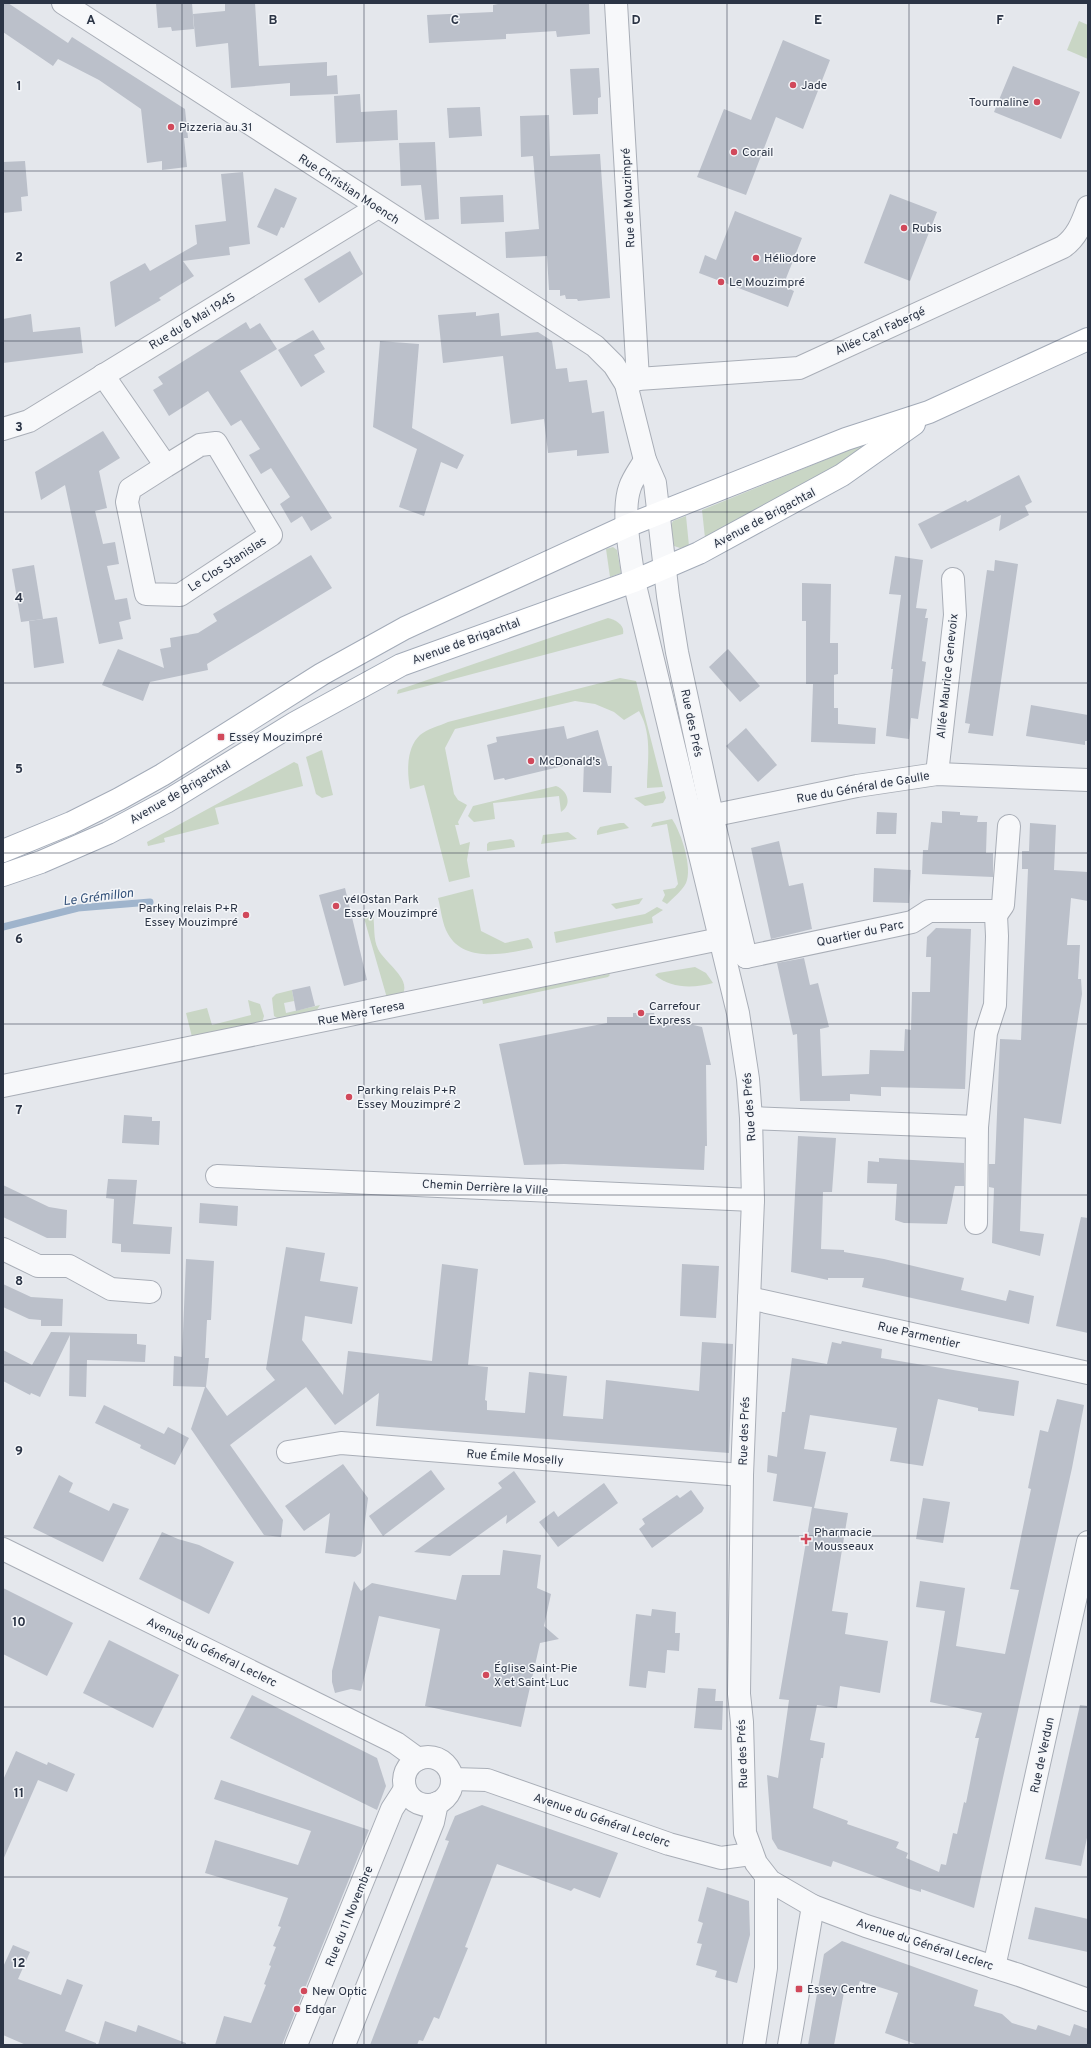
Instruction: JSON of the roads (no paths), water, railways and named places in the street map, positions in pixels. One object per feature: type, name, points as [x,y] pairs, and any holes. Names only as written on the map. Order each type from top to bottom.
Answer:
[{"type":"main road","name":"Avenue de Brigachtal","points":[[3,851],[71,823],[119,799],[162,775],[322,674],[405,628],[627,526],[846,439],[929,412],[1088,339]]},
{"type":"main road","name":"Avenue de Brigachtal","points":[[3,876],[41,862],[108,833],[166,802],[308,716],[400,666],[634,581],[699,553],[842,476],[929,412]]},
{"type":"street","name":"Rue Christian Moench","points":[[63,3],[595,346],[632,381]]},
{"type":"street","name":"Rue de Mouzimpré","points":[[616,3],[632,381]]},
{"type":"street","name":"Rue du 8 Mai 1945","points":[[3,429],[29,421],[378,207]]},
{"type":"street","name":"Allée Carl Fabergé","points":[[632,381],[799,368],[1063,247],[1072,241],[1076,235],[1088,207]]},
{"type":"street","points":[[103,375],[166,466]]},
{"type":"street","name":"Rue des Prés","points":[[632,381],[645,460],[655,484],[664,568],[677,652],[712,815],[746,957]]},
{"type":"street","name":"Le Clos Stanislas","points":[[216,443],[271,535],[180,595],[146,594],[128,502],[130,489],[166,466],[200,445],[216,443]]},
{"type":"street","name":"Rue des Prés","points":[[645,460],[630,486],[627,526],[634,581],[730,980],[743,1046],[751,1118],[753,1200],[742,1475],[739,1694],[742,1722],[745,1833],[751,1854],[766,1878]]},
{"type":"street","name":"Allée Maurice Genevoix","points":[[937,774],[955,615],[953,579]]},
{"type":"street","name":"Rue du Général de Gaulle","points":[[688,809],[712,815],[734,812],[857,786],[937,774],[1088,780]]},
{"type":"street","points":[[976,1223],[977,1127],[986,1033],[995,1005],[997,936],[996,915],[1003,905],[1009,826]]},
{"type":"street","points":[[720,939],[734,910]]},
{"type":"street","name":"Quartier du Parc","points":[[746,957],[912,922],[930,910],[992,912],[996,915]]},
{"type":"street","name":"Rue Mère Teresa","points":[[3,1086],[720,939]]},
{"type":"street","points":[[730,980],[746,957]]},
{"type":"street","points":[[751,1118],[977,1127]]},
{"type":"street","name":"Chemin Derrière la Ville","points":[[217,1176],[753,1200]]},
{"type":"street","points":[[3,1249],[38,1266],[69,1266],[110,1289],[150,1292]]},
{"type":"street","name":"Rue Parmentier","points":[[749,1298],[1088,1373]]},
{"type":"street","name":"Rue Émile Moselly","points":[[288,1452],[341,1443],[742,1475]]},
{"type":"street","name":"Rue de Verdun","points":[[994,1966],[1088,1542]]},
{"type":"street","name":"Avenue du Général Leclerc","points":[[3,1549],[396,1743],[418,1759]]},
{"type":"street","points":[[427,1756],[435,1757],[444,1762],[450,1770],[453,1779],[451,1790],[445,1799],[437,1803],[426,1805],[415,1802],[405,1789],[405,1775],[408,1767],[418,1759],[427,1756]]},
{"type":"street","name":"Avenue du Général Leclerc","points":[[453,1779],[487,1780],[669,1844],[721,1858],[751,1854]]},
{"type":"street","name":"Rue du 11 Novembre","points":[[296,2045],[392,1809],[405,1789]]},
{"type":"street","points":[[344,2045],[434,1822],[437,1803]]},
{"type":"street","points":[[754,2045],[766,1968],[766,1878]]},
{"type":"street","name":"Avenue du Général Leclerc","points":[[766,1878],[788,1893],[813,1906],[873,1928],[994,1966],[1088,2000]]},
{"type":"street","points":[[789,2043],[813,1906]]},
{"type":"waterway","name":"Le Grémillon","points":[[3,927],[78,908],[150,902]]},
{"type":"place","name":"Jade","points":[[793,85]]},
{"type":"place","name":"Tourmaline","points":[[1037,102]]},
{"type":"place","name":"Pizzeria au 31","points":[[171,127]]},
{"type":"place","name":"Corail","points":[[734,152]]},
{"type":"place","name":"Rubis","points":[[904,228]]},
{"type":"place","name":"Héliodore","points":[[756,258]]},
{"type":"place","name":"Le Mouzimpré","points":[[721,282]]},
{"type":"place","name":"Essey Mouzimpré","points":[[221,737]]},
{"type":"place","name":"McDonald's","points":[[531,761]]},
{"type":"place","name":"vélOstan Park Essey Mouzimpré","points":[[336,906]]},
{"type":"place","name":"Parking relais P+R Essey Mouzimpré","points":[[246,915]]},
{"type":"place","name":"Carrefour Express","points":[[641,1013]]},
{"type":"place","name":"Parking relais P+R Essey Mouzimpré 2","points":[[349,1097]]},
{"type":"place","name":"Pharmacie Mousseaux","points":[[806,1539]]},
{"type":"place","name":"Église Saint-Pie X et Saint-Luc","points":[[486,1675]]},
{"type":"place","name":"Essey Centre","points":[[799,1989]]},
{"type":"place","name":"New Optic","points":[[304,1991]]},
{"type":"place","name":"Edgar","points":[[297,2009]]}]
